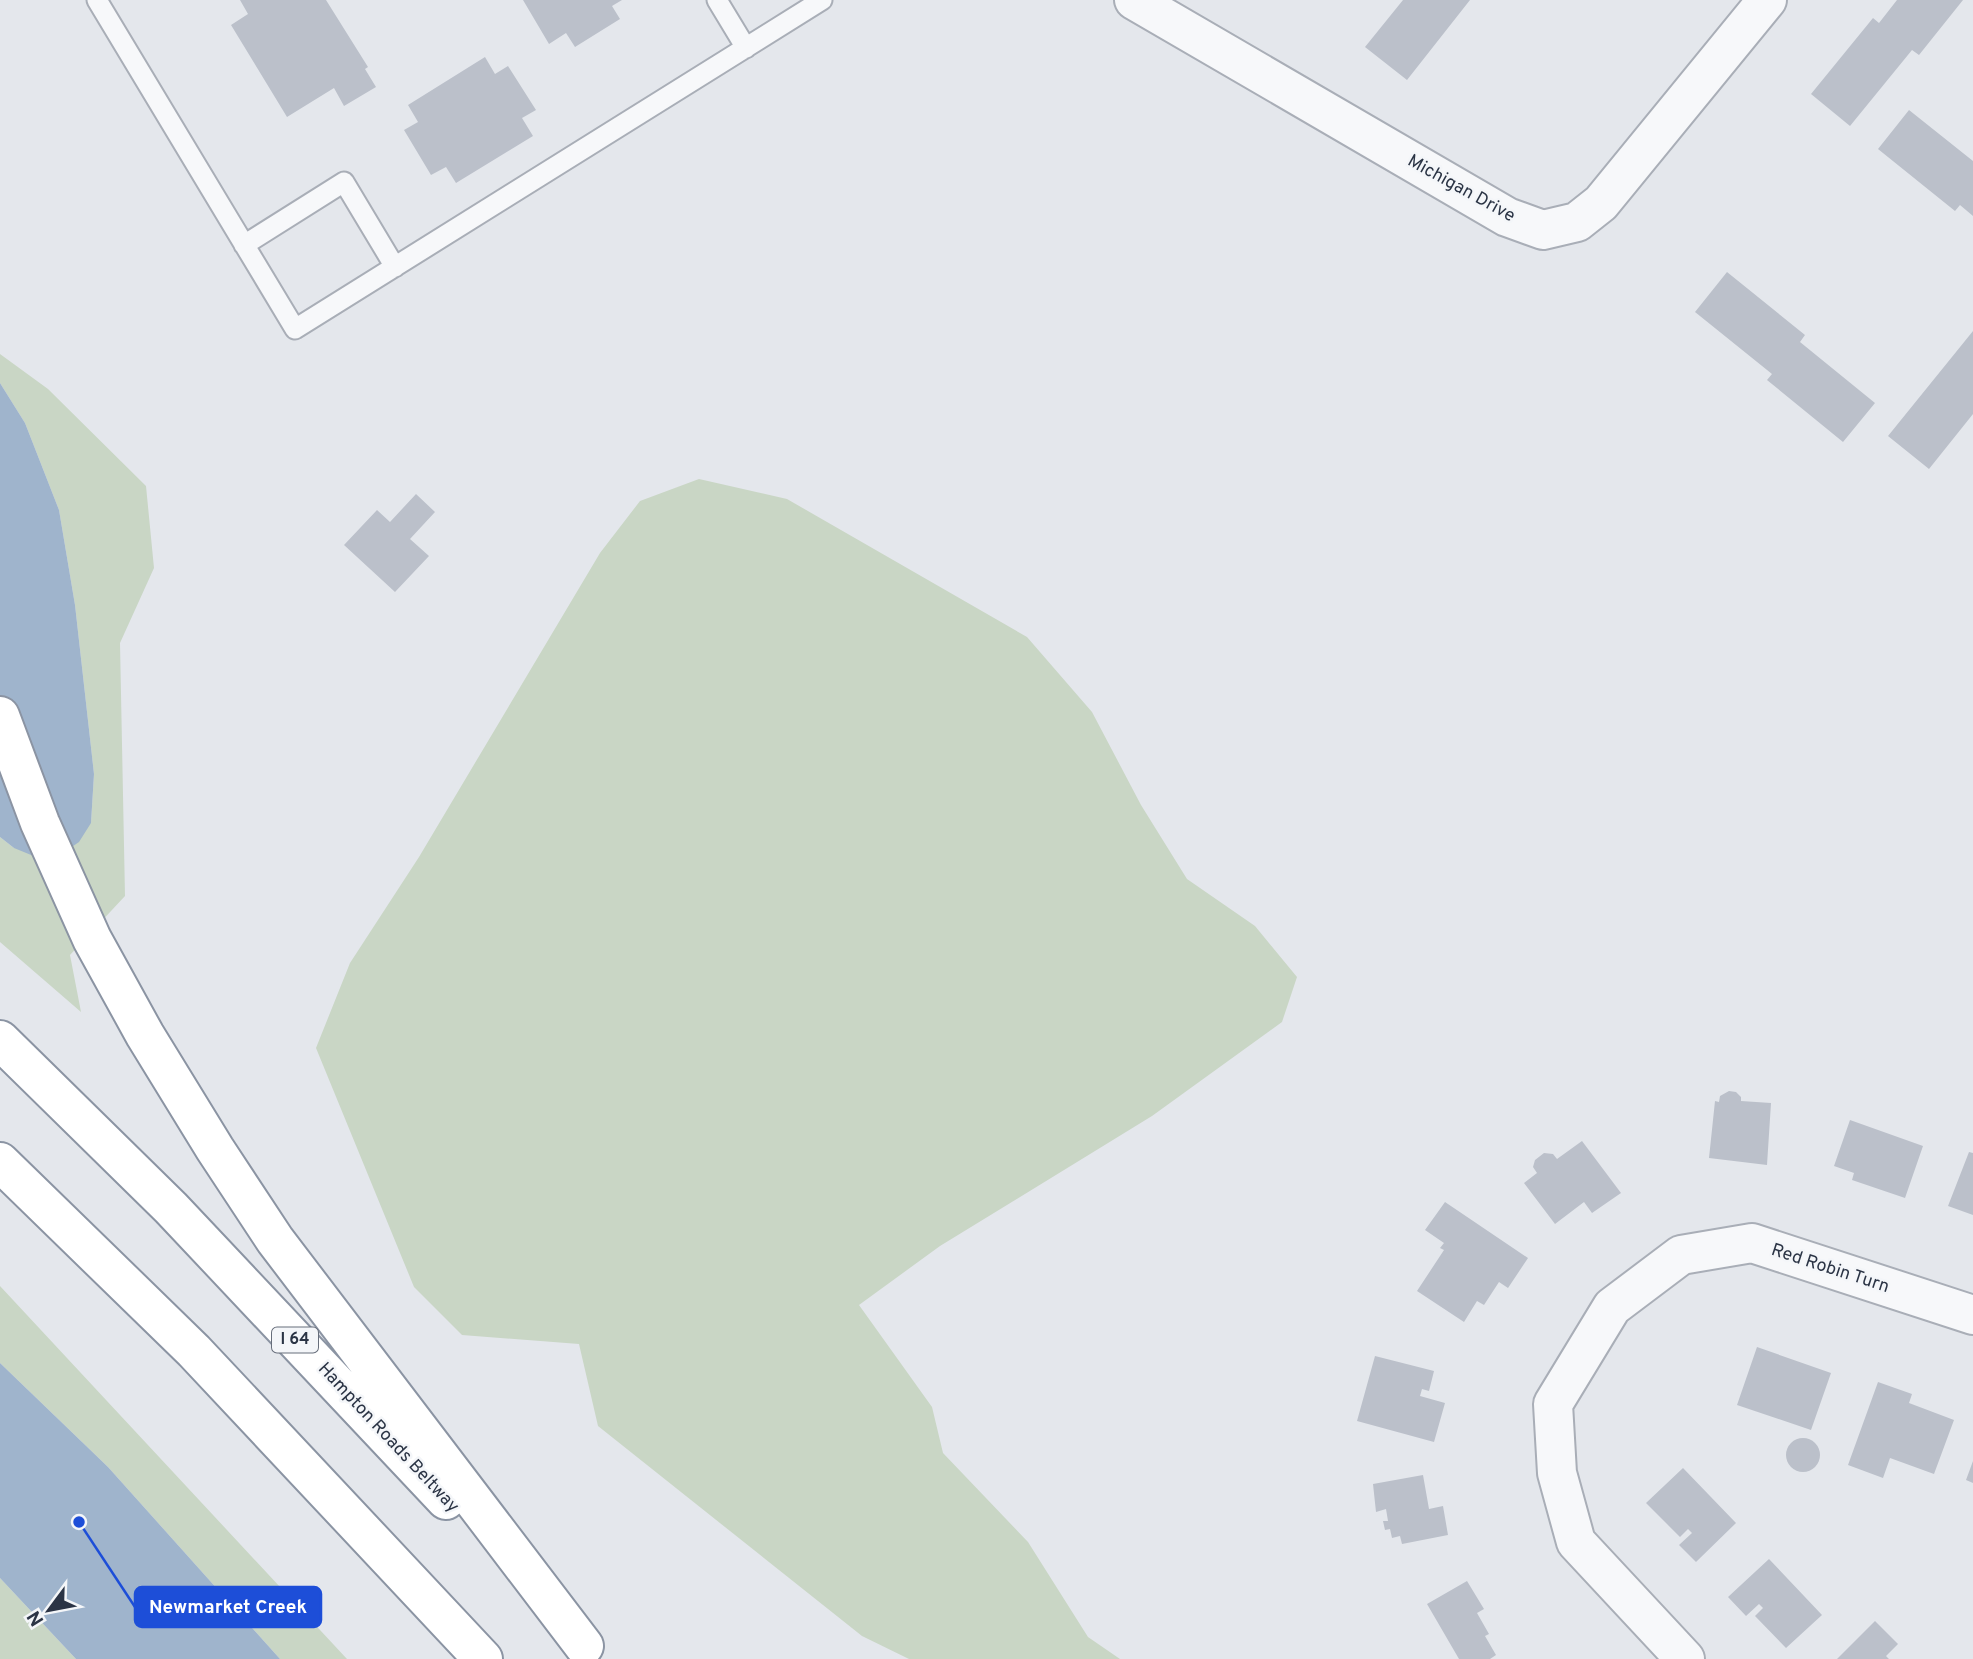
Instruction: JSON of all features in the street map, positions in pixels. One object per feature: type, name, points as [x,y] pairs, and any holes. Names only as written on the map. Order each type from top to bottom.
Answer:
[{"type":"highway","points":[[0,716],[45,834],[92,939],[215,1149],[275,1240],[590,1653]]},
{"type":"highway","name":"Hampton Roads Beltway","points":[[0,1040],[171,1208],[590,1653]]},
{"type":"highway","points":[[0,1162],[194,1351],[483,1659]]},
{"type":"highway","points":[[0,1200],[194,1351]]},
{"type":"street","name":"Michigan Drive","points":[[1134,0],[1507,217],[1543,230],[1577,222],[1601,204],[1767,0]]},
{"type":"street","name":"Red Robin Turn","points":[[1685,1659],[1577,1542],[1557,1473],[1553,1404],[1612,1307],[1681,1255],[1752,1244],[1973,1315]]},
{"type":"lane","points":[[97,0],[295,330],[822,0]]},
{"type":"lane","points":[[717,0],[746,48]]},
{"type":"lane","points":[[244,245],[344,182],[395,267]]},
{"type":"green space","points":[[0,354],[48,389],[146,486],[154,568],[120,643],[125,896],[70,955],[81,1012],[0,942],[0,837],[14,848],[91,823],[94,774],[75,605],[59,510],[25,423],[0,383]]},
{"type":"green space","points":[[699,479],[787,499],[1027,637],[1092,712],[1141,805],[1187,879],[1255,926],[1297,977],[1282,1022],[1152,1116],[940,1246],[859,1305],[932,1407],[943,1453],[1028,1542],[1088,1637],[1120,1659],[909,1659],[862,1636],[598,1426],[579,1344],[462,1335],[414,1287],[316,1048],[350,963],[419,857],[600,553],[640,501]]},
{"type":"green space","points":[[0,1286],[347,1659],[280,1659],[108,1467],[0,1363]]},
{"type":"green space","points":[[0,1578],[76,1659],[0,1659]]},
{"type":"water","points":[[0,383],[25,423],[59,510],[75,605],[94,774],[91,823],[79,842],[63,853],[36,857],[14,848],[0,837]]},
{"type":"water","points":[[0,1363],[108,1467],[280,1659],[76,1659],[0,1578]]},
{"type":"building","points":[[240,0],[326,0],[368,67],[365,69],[376,87],[344,106],[334,88],[287,117],[231,25],[248,14]]},
{"type":"building","points":[[523,0],[622,0],[612,6],[620,19],[575,47],[566,33],[549,44]]},
{"type":"building","points":[[1403,0],[1470,0],[1407,80],[1365,47]]},
{"type":"building","points":[[1897,0],[1963,0],[1919,55],[1912,50],[1850,126],[1811,94],[1873,18],[1879,23]]},
{"type":"building","points":[[485,57],[495,74],[508,66],[536,110],[522,118],[533,136],[456,183],[446,167],[431,175],[404,130],[418,122],[408,105]]},
{"type":"building","points":[[1909,110],[1973,161],[1973,216],[1960,205],[1955,211],[1878,149]]},
{"type":"building","points":[[1727,272],[1805,335],[1800,342],[1875,403],[1843,442],[1767,380],[1772,374],[1695,312]]},
{"type":"building","points":[[1973,331],[1973,414],[1929,469],[1888,436]]},
{"type":"building","points":[[416,494],[435,512],[410,539],[429,556],[395,592],[344,545],[377,510],[390,522]]},
{"type":"building","points":[[1729,1091],[1736,1092],[1741,1101],[1771,1103],[1767,1165],[1709,1158],[1715,1101],[1719,1102],[1720,1096]]},
{"type":"building","points":[[1850,1120],[1923,1146],[1905,1198],[1852,1180],[1854,1173],[1834,1166]]},
{"type":"building","points":[[1582,1141],[1621,1193],[1592,1213],[1584,1202],[1555,1224],[1524,1183],[1537,1173],[1533,1167],[1535,1160],[1544,1153],[1553,1154],[1557,1159]]},
{"type":"building","points":[[1969,1152],[1973,1153],[1973,1215],[1948,1206]]},
{"type":"building","points":[[1445,1202],[1528,1258],[1508,1288],[1499,1282],[1484,1305],[1477,1301],[1464,1322],[1417,1291],[1444,1250],[1440,1248],[1444,1243],[1425,1230]]},
{"type":"building","points":[[1757,1347],[1831,1373],[1811,1430],[1737,1405]]},
{"type":"building","points":[[1375,1356],[1434,1371],[1429,1391],[1422,1389],[1420,1396],[1445,1403],[1434,1442],[1357,1421]]},
{"type":"building","points":[[1878,1382],[1912,1394],[1909,1403],[1954,1420],[1934,1474],[1890,1458],[1883,1478],[1848,1465]]},
{"type":"building","points":[[1803,1438],[1815,1443],[1820,1455],[1815,1467],[1803,1472],[1791,1467],[1786,1455],[1791,1443]]},
{"type":"building","points":[[1973,1461],[1973,1483],[1966,1480]]},
{"type":"building","points":[[1683,1468],[1736,1523],[1696,1562],[1679,1545],[1692,1533],[1688,1529],[1680,1537],[1646,1503]]},
{"type":"building","points":[[1423,1475],[1429,1509],[1443,1506],[1448,1535],[1402,1544],[1400,1536],[1392,1538],[1390,1529],[1385,1530],[1383,1521],[1388,1521],[1386,1509],[1376,1512],[1373,1484]]},
{"type":"building","points":[[1769,1559],[1822,1615],[1786,1648],[1755,1616],[1763,1608],[1759,1604],[1746,1616],[1728,1597]]},
{"type":"building","points":[[1467,1581],[1484,1609],[1477,1613],[1489,1634],[1485,1636],[1496,1655],[1490,1659],[1459,1659],[1427,1604]]},
{"type":"building","points":[[1875,1621],[1898,1644],[1886,1656],[1889,1659],[1837,1659]]},
{"type":"place","name":"Newmarket Creek","points":[[79,1522]]}]
